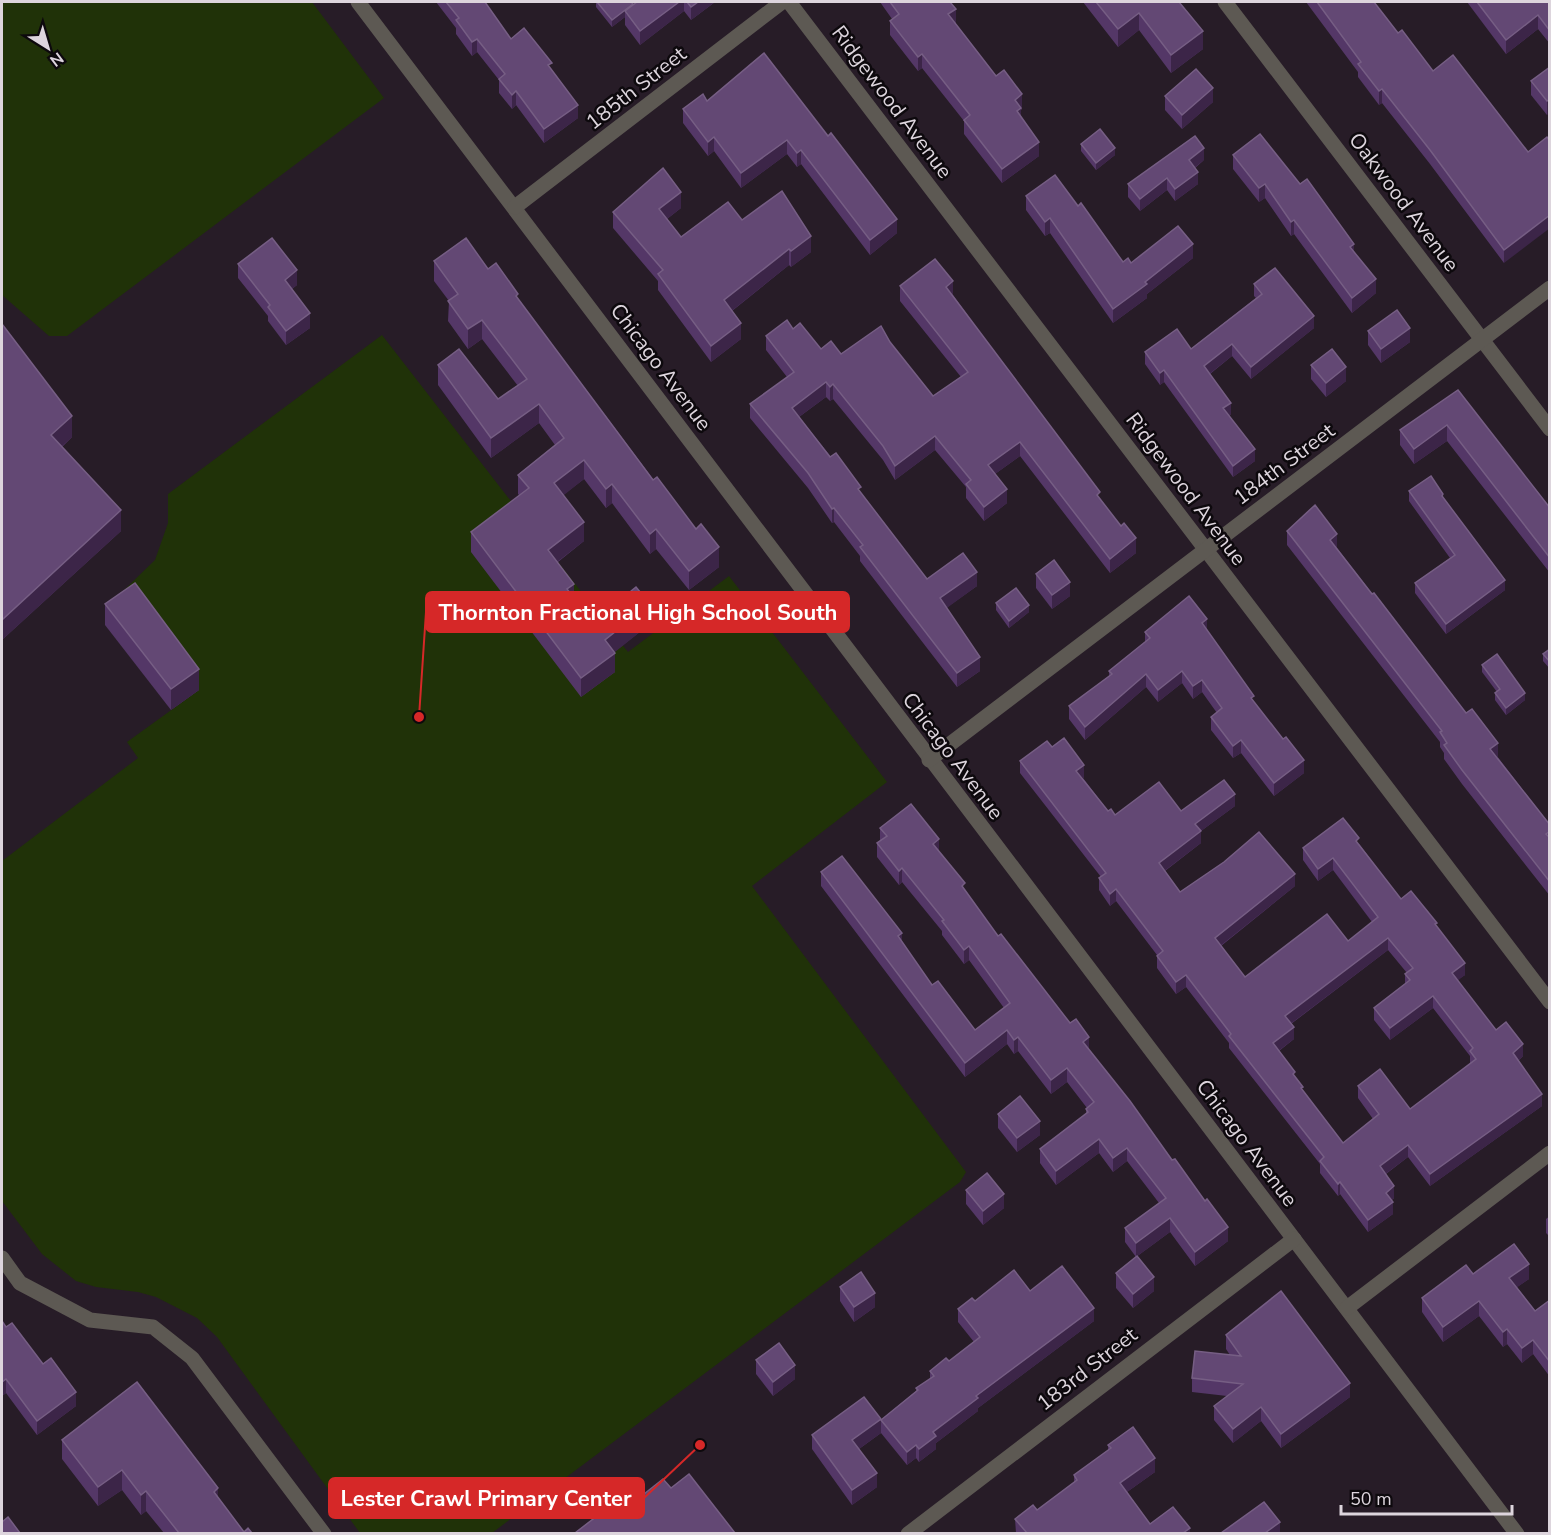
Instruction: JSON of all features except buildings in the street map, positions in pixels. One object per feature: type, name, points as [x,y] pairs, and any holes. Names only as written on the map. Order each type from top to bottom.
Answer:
[{"type":"street","name":"Chicago Avenue","points":[[358,2],[1517,1533]]},
{"type":"street","name":"185th Street","points":[[515,207],[782,2]]},
{"type":"street","name":"Ridgewood Avenue","points":[[789,2],[1550,1002]]},
{"type":"street","name":"Oakwood Avenue","points":[[1225,2],[1550,429]]},
{"type":"street","name":"184th Street","points":[[930,760],[1550,288]]},
{"type":"street","points":[[1347,1308],[1550,1153]]},
{"type":"street","name":"183rd Street","points":[[908,1533],[1294,1239]]},
{"type":"street","points":[[2,1258],[20,1283],[90,1320],[153,1327],[192,1358],[324,1533]]},
{"type":"green space","points":[[2,2],[312,2],[384,98],[67,336],[49,336],[2,295]]},
{"type":"green space","points":[[382,335],[628,652],[729,576],[887,782],[752,886],[966,1172],[960,1182],[492,1533],[360,1533],[217,1337],[197,1318],[156,1297],[138,1292],[96,1287],[76,1281],[42,1254],[2,1201],[2,861],[138,758],[127,742],[199,690],[124,590],[155,560],[168,523],[168,494]]},
{"type":"place","name":"Thornton Fractional High School South","points":[[419,717]]},
{"type":"place","name":"Lester Crawl Primary Center","points":[[700,1445]]}]
